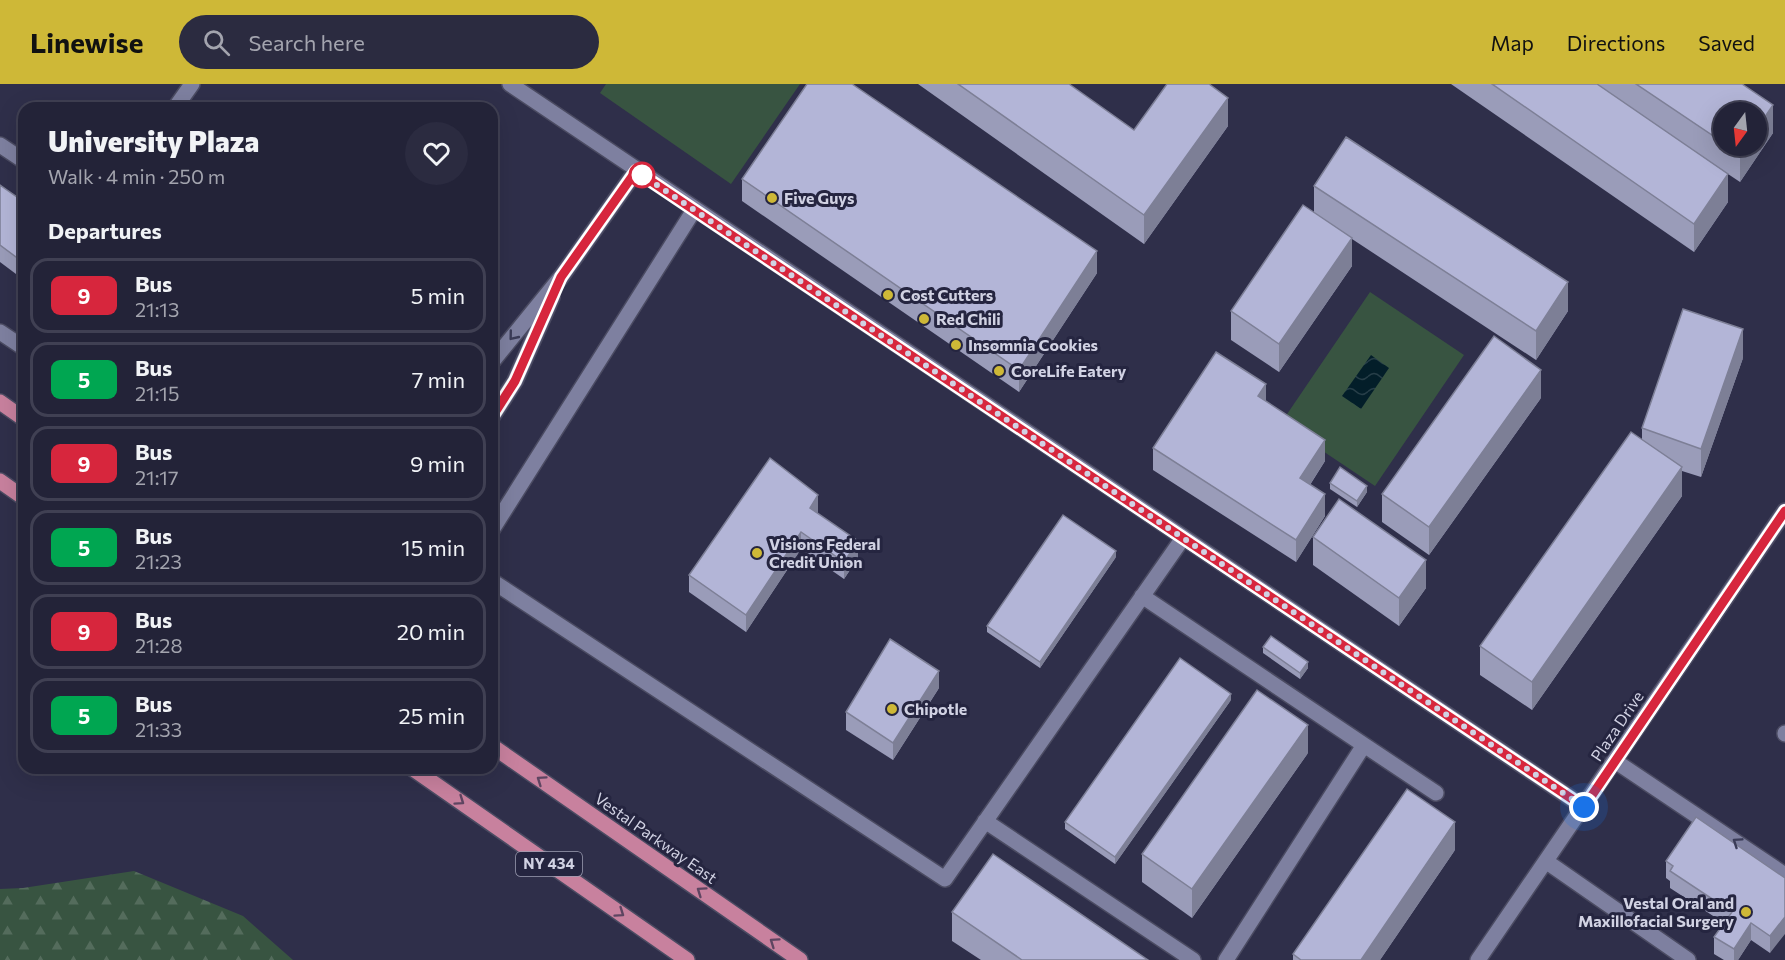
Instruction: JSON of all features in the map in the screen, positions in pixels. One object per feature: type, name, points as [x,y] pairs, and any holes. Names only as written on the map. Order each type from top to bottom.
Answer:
[{"type":"main road","points":[[0,402],[18,415]]},
{"type":"main road","points":[[0,481],[18,494]]},
{"type":"main road","name":"Vestal Parkway East","points":[[498,750],[800,960]]},
{"type":"main road","name":"NY 434","points":[[421,774],[687,960]]},
{"type":"street","points":[[179,102],[192,84]]},
{"type":"street","points":[[510,84],[636,171],[1584,807]]},
{"type":"street","points":[[0,145],[18,157]]},
{"type":"street","points":[[498,355],[561,277],[636,171]]},
{"type":"street","points":[[498,520],[694,210]]},
{"type":"street","points":[[498,408],[515,381],[561,277]]},
{"type":"street","points":[[0,332],[18,344]]},
{"type":"street","name":"Plaza Drive","points":[[1478,960],[1785,511]]},
{"type":"street","points":[[498,585],[945,879],[1183,538]]},
{"type":"street","points":[[1142,596],[1436,792]]},
{"type":"street","points":[[1226,960],[1364,745]]},
{"type":"street","points":[[1616,761],[1785,875]]},
{"type":"street","points":[[985,821],[1193,960]]},
{"type":"street","points":[[1546,862],[1688,960]]},
{"type":"green space","points":[[606,84],[800,84],[731,184],[600,93]]},
{"type":"green space","points":[[1370,292],[1464,355],[1375,486],[1281,423]]},
{"type":"green space","points":[[134,871],[243,916],[293,960],[0,960],[0,889],[23,888]]},
{"type":"water","points":[[1371,355],[1389,368],[1361,409],[1342,396]]},
{"type":"building","points":[[807,84],[852,84],[1097,251],[1019,370],[742,179]]},
{"type":"building","points":[[958,84],[1069,84],[1134,130],[1167,84],[1209,84],[1228,98],[1144,215]]},
{"type":"building","points":[[1492,84],[1597,84],[1728,174],[1694,224]]},
{"type":"building","points":[[1636,84],[1742,84],[1773,105],[1767,114],[1767,102],[1713,102],[1713,136]]},
{"type":"building","points":[[1346,137],[1568,282],[1536,331],[1314,186]]},
{"type":"building","points":[[0,185],[18,198],[18,258],[0,245]]},
{"type":"building","points":[[1303,205],[1352,238],[1279,344],[1231,311]]},
{"type":"building","points":[[1683,309],[1743,329],[1701,449],[1642,428]]},
{"type":"building","points":[[1494,336],[1541,370],[1429,527],[1382,494]]},
{"type":"building","points":[[1216,352],[1266,384],[1258,396],[1325,440],[1300,478],[1325,494],[1296,540],[1153,448]]},
{"type":"building","points":[[1631,432],[1682,467],[1532,682],[1480,646]]},
{"type":"building","name":"Visions Federal Credit Union","points":[[770,458],[818,495],[810,508],[858,541],[844,562],[801,532],[746,615],[689,575]]},
{"type":"building","points":[[1340,467],[1367,486],[1357,501],[1330,483]]},
{"type":"building","points":[[1339,499],[1426,560],[1399,598],[1313,537]]},
{"type":"building","points":[[1063,515],[1116,551],[1040,662],[987,626]]},
{"type":"building","points":[[1271,636],[1308,662],[1300,673],[1263,647]]},
{"type":"building","name":"Chipotle","points":[[890,639],[939,671],[893,743],[846,712]]},
{"type":"building","points":[[1180,658],[1231,694],[1115,857],[1065,822]]},
{"type":"building","points":[[1257,690],[1308,725],[1192,889],[1142,854]]},
{"type":"building","points":[[1407,789],[1455,822],[1361,960],[1301,960],[1293,954]]},
{"type":"building","name":"Vestal Oral and Maxillofacial Surgery","points":[[1696,817],[1785,878],[1785,917],[1770,936],[1751,923],[1734,949],[1714,937],[1732,912],[1670,871],[1673,866],[1666,861]]},
{"type":"building","points":[[993,854],[1148,960],[1022,960],[952,912]]},
{"type":"bus line","name":"9","points":[[498,408],[515,381],[561,277],[636,171],[1584,807],[1785,511]]},
{"type":"place","name":"Five Guys","points":[[772,198]]},
{"type":"place","name":"Cost Cutters","points":[[888,295]]},
{"type":"place","name":"Red Chili","points":[[924,319]]},
{"type":"place","name":"Insomnia Cookies","points":[[956,345]]},
{"type":"place","name":"CoreLife Eatery","points":[[999,371]]},
{"type":"place","name":"Visions Federal Credit Union","points":[[757,553]]},
{"type":"place","name":"Chipotle","points":[[892,709]]},
{"type":"place","name":"Vestal Oral and Maxillofacial Surgery","points":[[1746,912]]},
{"type":"route","points":[[642,175],[636,171],[1584,807]]}]
